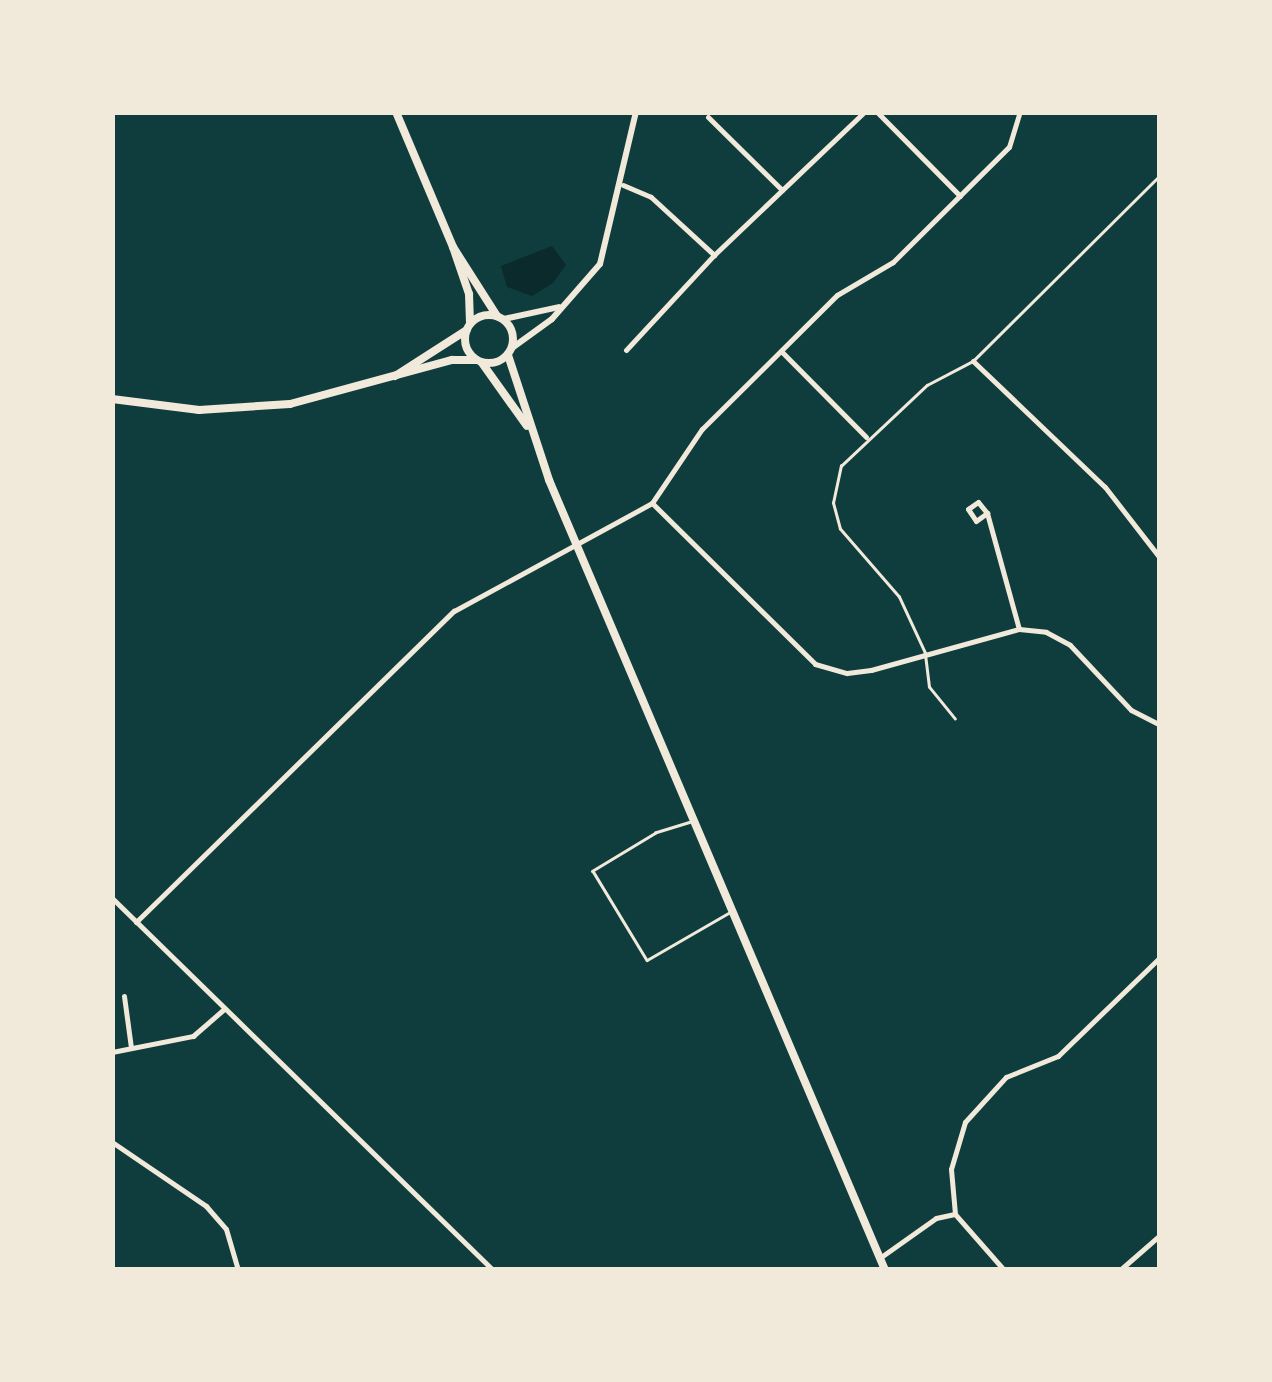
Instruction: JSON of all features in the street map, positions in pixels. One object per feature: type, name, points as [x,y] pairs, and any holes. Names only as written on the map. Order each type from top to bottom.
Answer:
[{"type":"main road","points":[[396,112],[469,294],[466,344],[526,426]]},
{"type":"main road","points":[[452,247],[513,332],[510,352],[526,426],[882,1266]]},
{"type":"main road","points":[[387,380],[469,327],[500,317]]},
{"type":"main road","points":[[112,399],[248,408],[332,396],[452,360],[479,361],[510,352]]},
{"type":"street","points":[[510,352],[600,264],[623,186],[636,112]]},
{"type":"street","points":[[626,350],[714,255],[864,112]]},
{"type":"street","points":[[877,112],[960,196]]},
{"type":"street","points":[[136,922],[430,632],[481,594],[652,503],[702,428],[850,283],[893,262],[1008,147],[1020,112]]},
{"type":"street","points":[[708,117],[782,190]]},
{"type":"street","points":[[623,186],[652,197],[714,255]]},
{"type":"street","points":[[500,317],[560,307]]},
{"type":"street","points":[[781,351],[866,437]]},
{"type":"street","points":[[973,361],[1106,487],[1160,558]]},
{"type":"street","points":[[652,503],[814,664],[848,673],[1019,629],[1046,632],[1070,645],[1131,710],[1160,725]]},
{"type":"street","points":[[987,513],[1019,629]]},
{"type":"street","points":[[112,898],[492,1270]]},
{"type":"street","points":[[1004,1270],[955,1214],[954,1146],[982,1096],[1025,1066],[1058,1056],[1160,958]]},
{"type":"street","points":[[124,996],[131,1048]]},
{"type":"street","points":[[112,1052],[193,1036],[223,1010]]},
{"type":"street","points":[[112,1142],[206,1206],[226,1229],[238,1270]]},
{"type":"street","points":[[882,1266],[936,1218],[955,1214]]},
{"type":"street","points":[[1120,1270],[1160,1235]]},
{"type":"lane","points":[[955,719],[929,687],[925,653],[899,597],[836,520],[836,481],[866,437],[928,385],[973,361],[1160,175]]},
{"type":"lane","points":[[692,821],[593,872],[647,960],[730,912]]},
{"type":"water","points":[[552,246],[566,265],[553,283],[532,296],[507,287],[501,266]]}]
